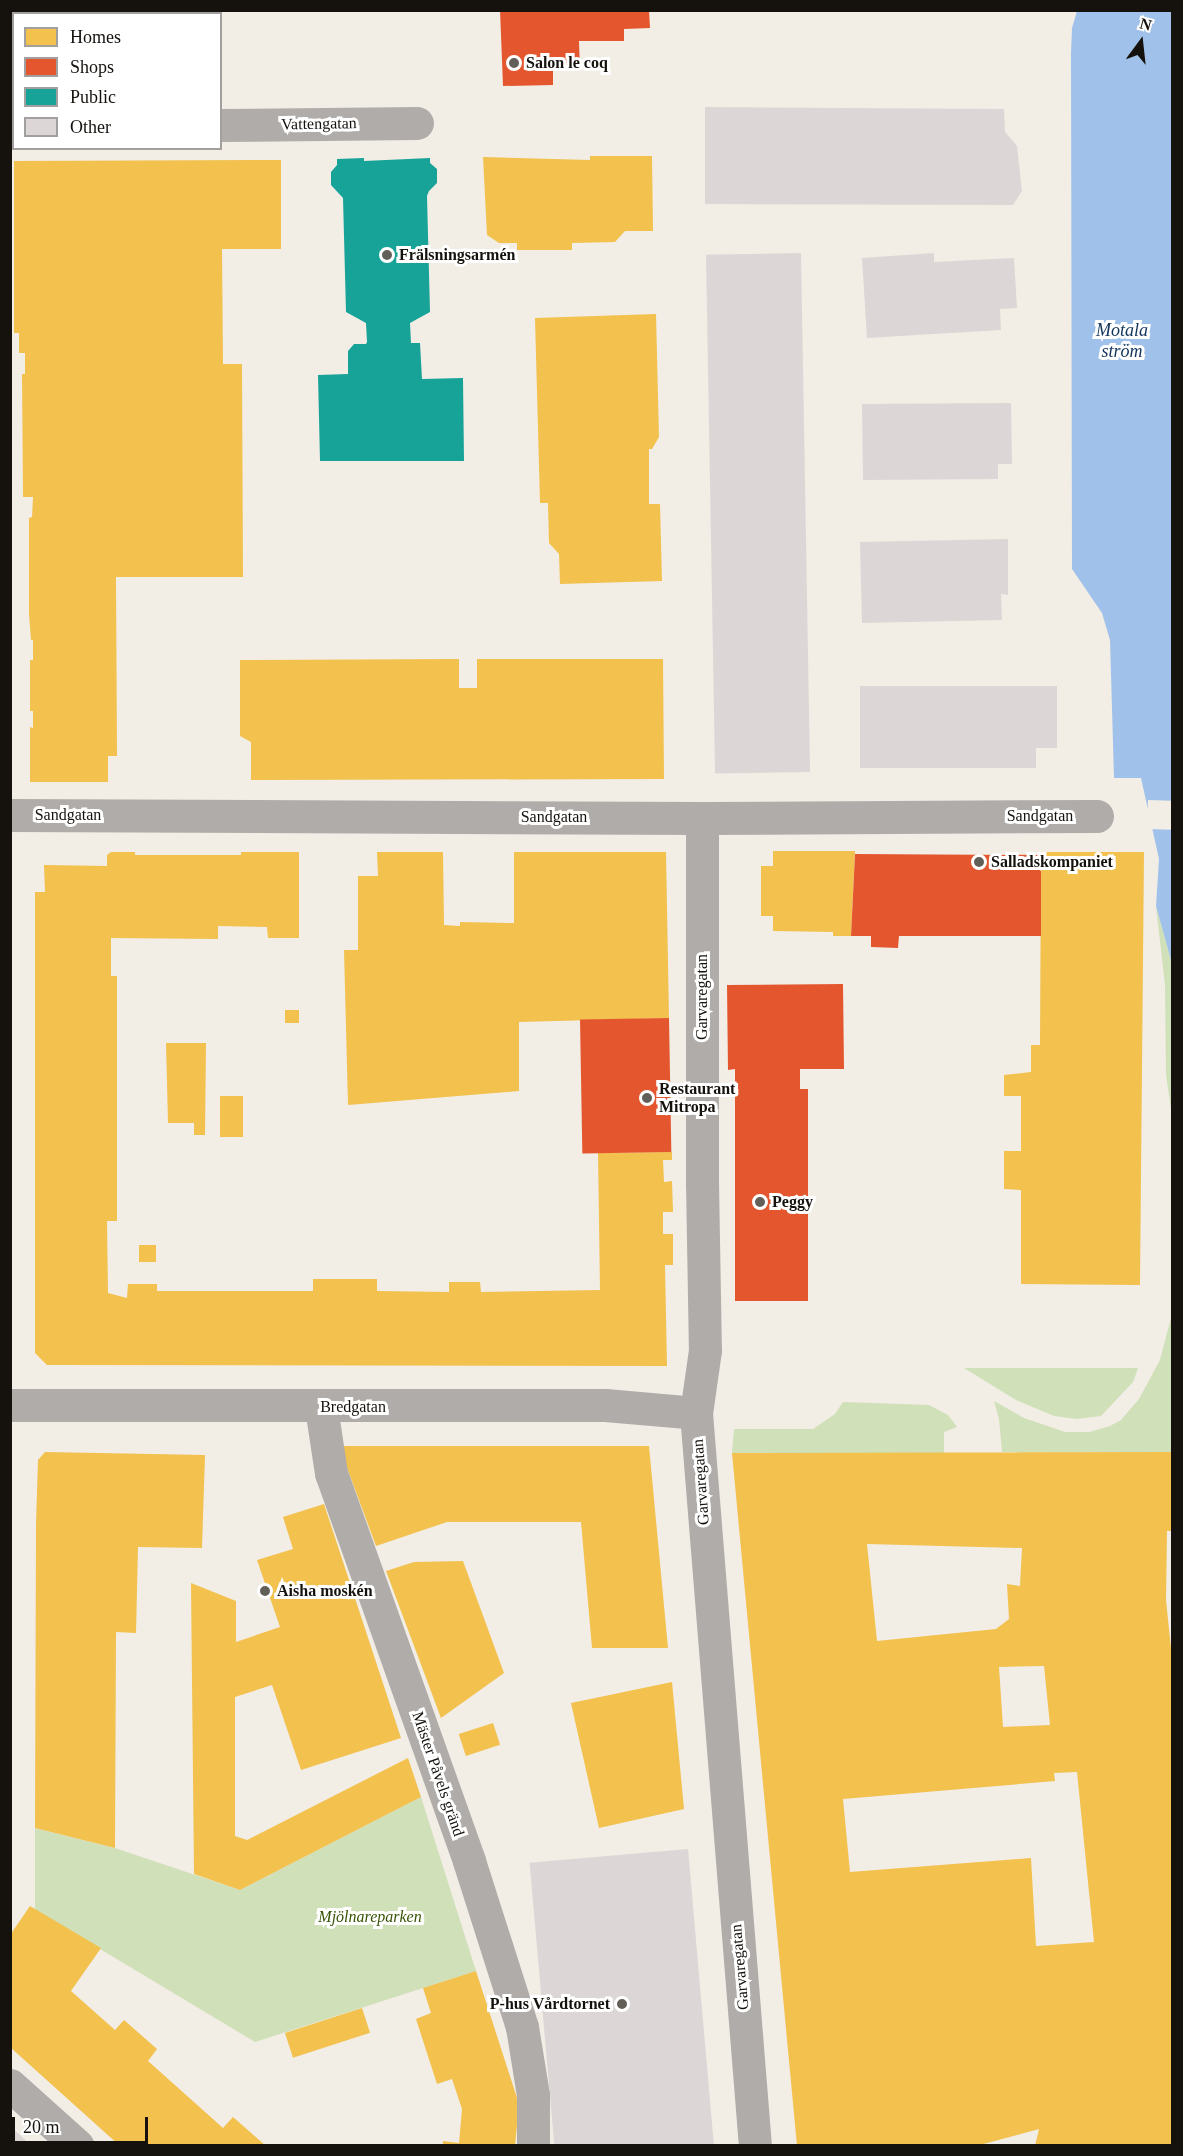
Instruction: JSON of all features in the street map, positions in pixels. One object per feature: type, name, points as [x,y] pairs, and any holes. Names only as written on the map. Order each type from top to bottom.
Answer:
[{"type":"street","name":"Vattengatan","points":[[222,125],[417,123]]},
{"type":"street","name":"Sandgatan","points":[[10,815],[702,818],[1097,816]]},
{"type":"street","name":"Garvaregatan","points":[[702,818],[702,1182],[705,1350],[696,1413],[755,2145]]},
{"type":"street","name":"Bredgatan","points":[[10,1405],[321,1407],[604,1405],[696,1413]]},
{"type":"street","name":"Mäster Påvels gränd","points":[[321,1407],[331,1473],[469,1861],[522,2027],[533,2095],[533,2145]]},
{"type":"street","points":[[10,2085],[78,2145]]},
{"type":"green space","points":[[1156,906],[1172,964],[1172,1117],[1166,1074],[1165,985]]},
{"type":"green space","points":[[1172,1314],[1172,1452],[1002,1452],[999,1419],[994,1401],[1024,1418],[1065,1432],[1090,1432],[1121,1420],[1139,1399],[1160,1360]]},
{"type":"green space","points":[[964,1368],[1138,1368],[1133,1382],[1101,1416],[1077,1419],[1054,1416],[1016,1400]]},
{"type":"green space","points":[[843,1402],[929,1405],[948,1415],[957,1427],[944,1432],[944,1453],[732,1453],[734,1429],[813,1429],[835,1414]]},
{"type":"green space","name":"Mjölnareparken","points":[[421,1797],[476,1971],[255,2042],[35,1910],[35,1828],[115,1848],[240,1890]]},
{"type":"water","name":"Motala ström","points":[[1077,11],[1172,11],[1172,964],[1156,906],[1159,859],[1141,778],[1114,778],[1110,640],[1102,613],[1072,569],[1071,53],[1072,28]]},
{"type":"pier","points":[[1148,800],[1172,801],[1171,830],[1147,829]]},
{"type":"building: Homes","points":[[590,156],[652,156],[653,231],[625,231],[615,242],[572,243],[572,250],[517,250],[517,243],[499,243],[487,235],[483,157],[590,160]]},
{"type":"building: Homes","points":[[281,160],[281,249],[222,249],[223,364],[242,364],[243,577],[116,577],[117,756],[108,756],[108,782],[30,782],[30,727],[33,728],[33,711],[30,711],[30,660],[33,660],[33,640],[31,640],[29,614],[29,518],[32,517],[33,497],[23,497],[22,374],[25,374],[25,353],[19,353],[19,333],[14,333],[14,161]]},
{"type":"building: Homes","points":[[656,314],[659,437],[652,449],[649,449],[649,504],[660,504],[662,581],[560,584],[559,554],[549,543],[548,503],[540,503],[535,318]]},
{"type":"building: Homes","points":[[459,659],[459,688],[477,688],[477,659],[663,659],[664,779],[251,780],[251,742],[240,736],[240,660]]},
{"type":"building: Homes","points":[[773,851],[855,851],[851,936],[833,936],[833,932],[773,931],[773,916],[761,916],[761,866],[773,866]]},
{"type":"building: Homes","points":[[111,852],[135,852],[135,855],[241,855],[241,852],[299,852],[299,938],[268,938],[267,927],[218,926],[218,939],[111,938],[111,976],[117,976],[117,1221],[107,1221],[108,1293],[127,1298],[128,1284],[157,1284],[157,1291],[313,1291],[313,1279],[377,1279],[377,1291],[449,1292],[449,1282],[480,1282],[481,1292],[600,1290],[598,1153],[672,1152],[672,1160],[663,1160],[664,1182],[672,1181],[673,1212],[663,1212],[663,1234],[673,1234],[673,1265],[665,1265],[667,1366],[47,1365],[35,1353],[35,892],[45,892],[44,865],[107,866],[107,855]]},
{"type":"building: Homes","points":[[377,852],[443,852],[444,925],[460,926],[460,922],[514,923],[514,852],[666,852],[669,1018],[519,1022],[519,1091],[348,1105],[344,950],[358,950],[358,876],[378,876]]},
{"type":"building: Homes","points":[[1041,852],[1144,852],[1140,1285],[1021,1284],[1021,1190],[1004,1189],[1004,1151],[1021,1151],[1021,1096],[1004,1096],[1004,1075],[1031,1072],[1031,1045],[1040,1045]]},
{"type":"building: Homes","points":[[285,1010],[299,1010],[299,1023],[285,1023]]},
{"type":"building: Homes","points":[[166,1043],[206,1043],[205,1135],[194,1135],[194,1123],[168,1123]]},
{"type":"building: Homes","points":[[220,1096],[243,1096],[243,1137],[220,1137]]},
{"type":"building: Homes","points":[[139,1245],[156,1245],[156,1262],[139,1262]]},
{"type":"building: Homes","points":[[339,1446],[649,1446],[668,1648],[592,1648],[581,1522],[447,1522],[376,1546]]},
{"type":"building: Homes","points":[[45,1452],[205,1455],[202,1548],[138,1547],[136,1633],[116,1632],[115,1848],[35,1828],[36,1524],[38,1460]]},
{"type":"building: Homes","points":[[1172,1452],[1172,1531],[1167,1531],[1166,1600],[1172,1658],[1172,2146],[1035,2146],[1039,2129],[976,2146],[797,2146],[732,1453]],"holes":[[[867,1544],[1022,1548],[1020,1586],[1007,1584],[1009,1619],[996,1629],[877,1641]],[[1044,1666],[1050,1725],[1003,1727],[999,1667]],[[1077,1772],[1094,1942],[1036,1946],[1031,1858],[850,1872],[843,1799],[1055,1781],[1054,1773]]]},
{"type":"building: Homes","points":[[324,1504],[401,1738],[301,1770],[272,1685],[235,1697],[235,1836],[247,1840],[408,1758],[421,1797],[240,1890],[194,1874],[191,1583],[236,1601],[236,1642],[280,1627],[257,1560],[293,1549],[283,1517]]},
{"type":"building: Homes","points":[[463,1561],[504,1673],[441,1718],[386,1571],[414,1562]]},
{"type":"building: Homes","points":[[672,1682],[684,1809],[599,1828],[571,1703]]},
{"type":"building: Homes","points":[[493,1723],[500,1745],[466,1756],[459,1734]]},
{"type":"building: Homes","points":[[30,1906],[101,1948],[71,1991],[115,2030],[124,2020],[157,2049],[148,2061],[223,2128],[233,2117],[266,2146],[120,2146],[10,2047],[10,1935]]},
{"type":"building: Homes","points":[[476,1971],[519,2104],[515,2146],[443,2146],[443,2141],[459,2143],[462,2109],[452,2079],[437,2084],[416,2019],[431,2013],[423,1988]]},
{"type":"building: Homes","points":[[362,2008],[370,2033],[293,2058],[285,2033]]},
{"type":"building: Shops","points":[[500,10],[649,10],[650,28],[624,29],[624,41],[579,41],[580,70],[553,71],[553,85],[503,86]]},
{"type":"building: Shops","points":[[855,854],[1041,855],[1041,936],[899,936],[898,948],[871,947],[871,936],[851,936]]},
{"type":"building: Shops","points":[[843,984],[844,1069],[800,1069],[800,1089],[808,1089],[808,1301],[735,1301],[735,1069],[728,1070],[727,985]]},
{"type":"building: Shops","points":[[669,1018],[671,1152],[582,1154],[580,1020]]},
{"type":"building: Public","name":"Frälsningsarmén","points":[[364,158],[364,161],[430,158],[430,163],[437,169],[437,183],[427,196],[430,312],[410,323],[411,343],[420,343],[422,379],[463,378],[464,461],[320,461],[318,375],[348,374],[348,351],[354,344],[366,344],[367,342],[366,323],[346,312],[343,198],[331,185],[331,172],[337,165],[337,159]]},
{"type":"building: Other","points":[[705,107],[1004,109],[1005,132],[1017,146],[1022,191],[1013,205],[705,204]]},
{"type":"building: Other","points":[[801,253],[810,772],[715,774],[706,255]]},
{"type":"building: Other","points":[[934,253],[934,262],[1014,258],[1017,308],[1000,309],[1001,330],[867,338],[862,258]]},
{"type":"building: Other","points":[[1011,403],[1012,464],[998,464],[998,479],[863,480],[862,404]]},
{"type":"building: Other","points":[[1008,539],[1008,595],[1001,594],[1002,620],[862,623],[860,542]]},
{"type":"building: Other","points":[[860,686],[1057,686],[1057,748],[1036,748],[1036,768],[860,768]]},
{"type":"building: Other","name":"P-hus Vårdtornet","points":[[688,1849],[714,2146],[554,2146],[530,1863]]},
{"type":"building: Other","points":[[10,2126],[32,2146],[10,2146]]},
{"type":"place","name":"Salon le coq","points":[[514,63]]},
{"type":"place","name":"Frälsningsarmén","points":[[387,255]]},
{"type":"place","name":"Salladskompaniet","points":[[979,862]]},
{"type":"place","name":"Restaurant Mitropa","points":[[647,1098]]},
{"type":"place","name":"Peggy","points":[[760,1202]]},
{"type":"place","name":"Aisha moskén","points":[[265,1591]]},
{"type":"place","name":"P-hus Vårdtornet","points":[[622,2004]]}]
